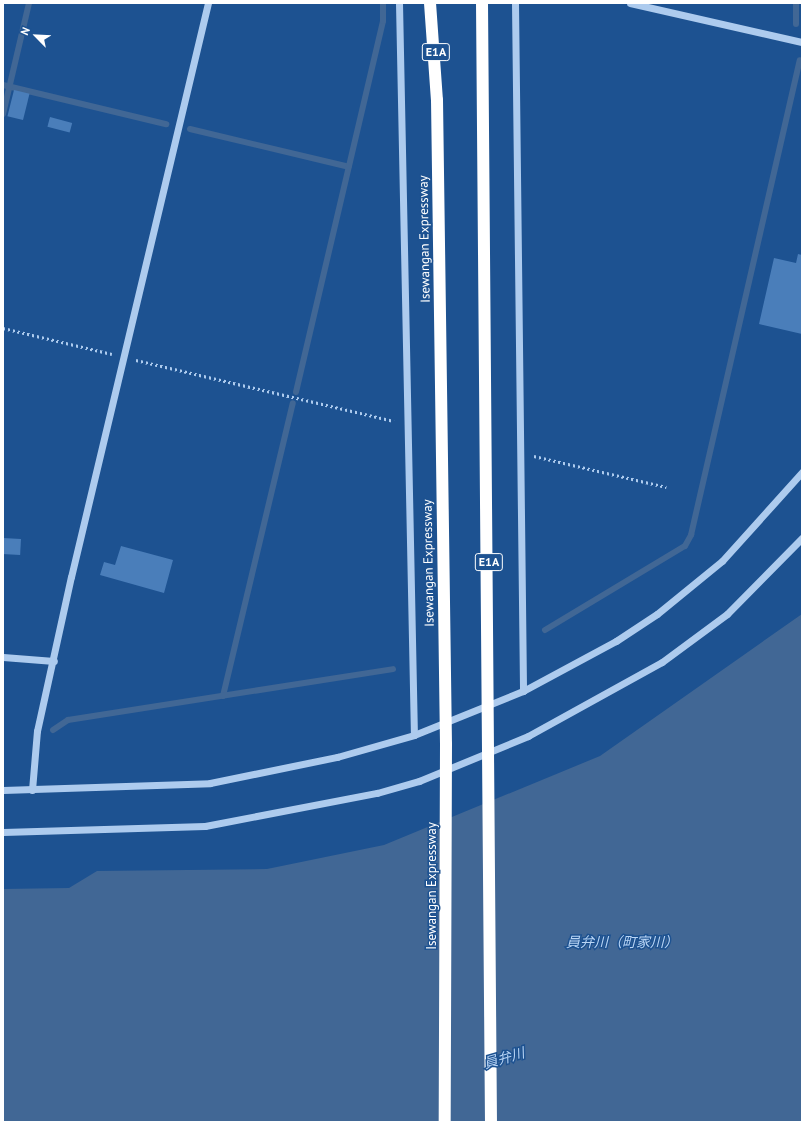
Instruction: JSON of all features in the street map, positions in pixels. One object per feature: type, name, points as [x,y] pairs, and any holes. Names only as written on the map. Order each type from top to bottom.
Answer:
[{"type":"highway","points":[[430,3],[437,100]]},
{"type":"highway","name":"Isewangan Expressway","points":[[436,3],[446,744],[445,1122]]},
{"type":"highway","name":"E1A","points":[[482,3],[490,731],[491,1122]]},
{"type":"street","points":[[32,790],[37,731],[123,357],[208,3]]},
{"type":"street","points":[[399,3],[410,425],[414,735]]},
{"type":"street","points":[[515,3],[518,453],[523,690]]},
{"type":"street","points":[[630,3],[802,42]]},
{"type":"street","points":[[3,790],[210,783],[337,757],[414,735],[523,690],[616,641],[689,589],[751,531],[802,472]]},
{"type":"street","points":[[3,832],[205,826],[377,793],[419,780],[528,736],[662,662],[726,614],[802,538]]},
{"type":"street","points":[[3,657],[54,661]]},
{"type":"path","points":[[3,328],[410,425]]},
{"type":"path","points":[[518,453],[666,487]]},
{"type":"water","name":"員弁川（町家川）","points":[[802,614],[802,1122],[3,1122],[3,889],[69,888],[97,871],[267,869],[384,845],[600,756]]},
{"type":"building","points":[[14,90],[30,94],[23,120],[7,116]]},
{"type":"building","points":[[50,117],[72,123],[70,133],[47,127]]},
{"type":"building","points":[[798,254],[802,255],[802,334],[759,324],[774,258],[796,263]]},
{"type":"building","points":[[3,538],[21,539],[20,555],[3,554]]},
{"type":"building","points":[[121,546],[173,560],[164,593],[100,575],[104,562],[115,565]]},
{"type":"waterway","points":[[3,114],[29,3]]},
{"type":"waterway","points":[[296,392],[383,21],[383,3]]},
{"type":"waterway","points":[[796,3],[796,24]]},
{"type":"waterway","points":[[545,630],[685,546],[691,535],[800,60]]},
{"type":"waterway","points":[[3,85],[166,124]]},
{"type":"waterway","points":[[190,129],[349,167]]},
{"type":"waterway","points":[[223,696],[293,403]]},
{"type":"waterway","points":[[53,730],[68,720],[393,669]]},
{"type":"water label","name":"員弁川","points":[[504,1058]]}]
